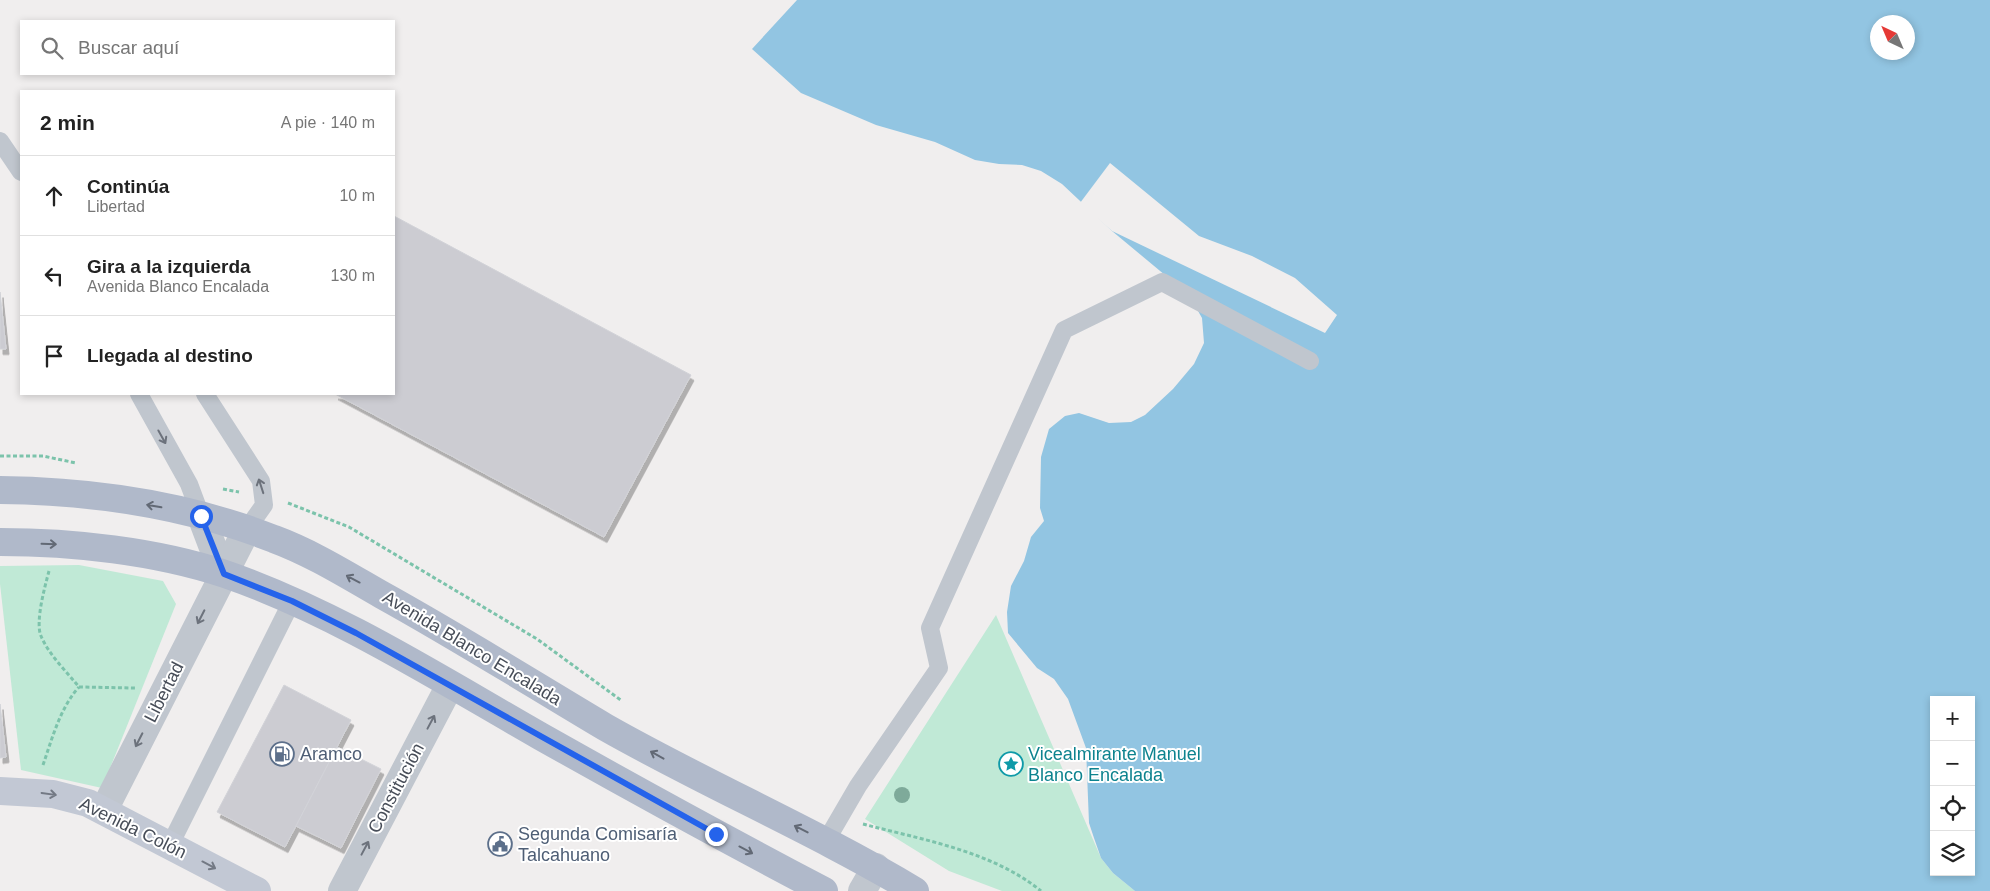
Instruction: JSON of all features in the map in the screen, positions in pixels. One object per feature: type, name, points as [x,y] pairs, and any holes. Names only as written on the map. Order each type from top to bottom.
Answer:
[{"type":"main road","name":"Avenida Blanco Encalada","points":[[0,490],[84,494],[201,516],[276,539],[330,566],[427,620],[606,727],[682,769],[876,867],[915,891]]},
{"type":"main road","points":[[0,542],[55,544],[132,554],[224,574],[292,601],[450,685],[643,794],[824,891]]},
{"type":"main road","name":"Avenida Colón","points":[[0,791],[34,792],[72,798],[104,810],[257,891]]},
{"type":"street","points":[[201,516],[224,574]]},
{"type":"street","name":"Libertad","points":[[104,810],[247,529]]},
{"type":"street","name":"Constitución","points":[[342,891],[450,685]]},
{"type":"street","points":[[862,891],[876,867]]},
{"type":"lane","points":[[0,141],[20,171]]},
{"type":"lane","points":[[826,841],[858,786],[939,668],[930,628],[1064,330],[1162,282],[1310,361]]},
{"type":"lane","points":[[140,395],[189,484],[201,516]]},
{"type":"lane","points":[[206,395],[261,481],[264,505],[247,529]]},
{"type":"lane","points":[[170,845],[292,601]]},
{"type":"path","points":[[55,544],[52,564],[41,596],[40,634],[50,652],[79,687]]},
{"type":"path","points":[[34,792],[53,735],[70,696],[79,687],[139,688],[161,696]]},
{"type":"green space","points":[[79,565],[163,581],[176,604],[102,788],[21,770],[0,584],[0,566]]},
{"type":"green space","points":[[996,615],[1101,858],[1113,873],[1135,891],[1002,891],[949,871],[865,819]]},
{"type":"water","points":[[797,0],[1990,0],[1990,891],[1135,891],[1113,873],[1101,858],[1094,838],[1089,823],[1086,748],[1068,699],[1054,679],[1037,668],[1008,633],[1007,612],[1011,586],[1024,561],[1031,537],[1044,521],[1040,508],[1041,457],[1049,429],[1065,416],[1079,413],[1109,423],[1131,422],[1145,415],[1173,389],[1194,364],[1204,343],[1202,318],[1189,295],[1112,231],[1062,184],[1041,171],[1022,165],[975,160],[935,142],[876,125],[801,93],[752,49]]},
{"type":"pier","points":[[1110,163],[1199,236],[1252,256],[1295,278],[1337,315],[1325,333],[1112,231],[1080,203]]},
{"type":"building","points":[[395,217],[691,375],[604,537],[337,395],[395,395]]},
{"type":"building","points":[[0,292],[6,349],[0,349]]},
{"type":"building","points":[[284,685],[351,720],[285,847],[217,812]]},
{"type":"building","points":[[0,704],[6,757],[0,758]]},
{"type":"building","points":[[337,747],[381,769],[341,848],[296,826]]},
{"type":"place","name":"Aramco","points":[[282,754]]},
{"type":"place","name":"Vicealmirante Manuel Blanco Encalada","points":[[1011,764]]},
{"type":"place","name":"Segunda Comisaría Talcahuano","points":[[500,844]]},
{"type":"route","points":[[201,516],[224,574],[292,601],[356,633],[716,834]]}]
